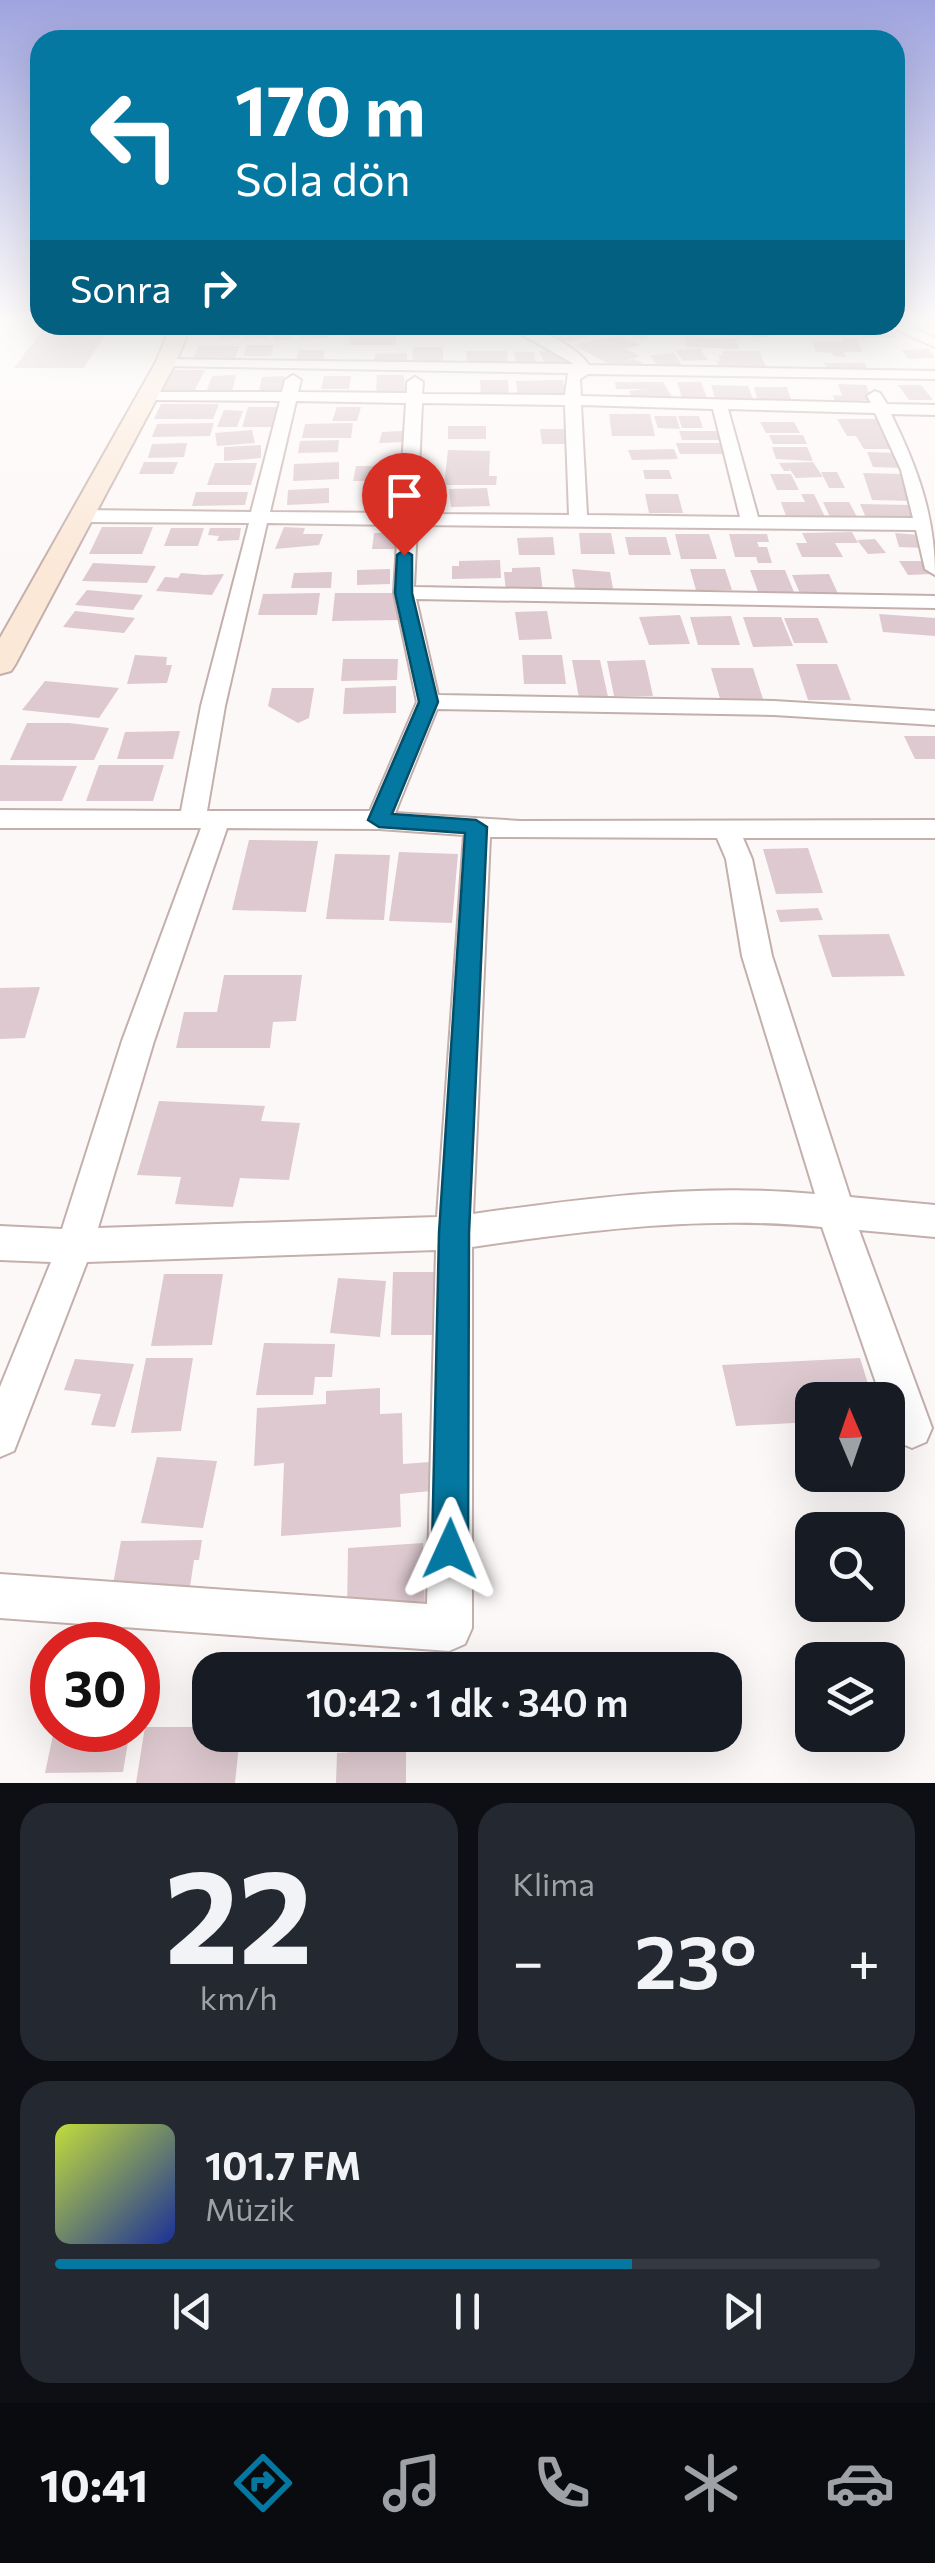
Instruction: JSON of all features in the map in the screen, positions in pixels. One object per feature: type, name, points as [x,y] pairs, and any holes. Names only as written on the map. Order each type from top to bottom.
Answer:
[{"type":"street","points":[[0,665],[143,402]]},
{"type":"street","points":[[0,1437],[75,1246],[204,822],[213,706],[287,402]]},
{"type":"street","points":[[379,820],[428,702],[404,593],[411,402]]},
{"type":"street","points":[[572,402],[578,518]]},
{"type":"street","points":[[680,402],[935,410]]},
{"type":"street","points":[[878,402],[910,470],[935,569]]},
{"type":"street","points":[[719,403],[750,521]]},
{"type":"street","points":[[910,470],[935,472]]},
{"type":"street","points":[[82,516],[923,524]]},
{"type":"street","points":[[404,593],[935,602]]},
{"type":"street","points":[[428,702],[774,708],[935,718]]},
{"type":"street","points":[[0,819],[379,820],[476,827],[727,832],[935,829]]},
{"type":"street","points":[[0,1596],[450,1628],[454,1233],[476,827]]},
{"type":"street","points":[[727,832],[739,859],[758,956],[831,1186],[835,1212],[912,1428]]},
{"type":"street","points":[[0,1243],[75,1246],[454,1233],[578,1215],[762,1205],[935,1221]]},
{"type":"building","points":[[161,404],[219,404],[213,419],[154,419]]},
{"type":"building","points":[[248,407],[277,407],[272,427],[242,427]]},
{"type":"building","points":[[337,407],[361,407],[357,421],[332,421]]},
{"type":"building","points":[[224,410],[243,411],[237,427],[217,427]]},
{"type":"building","points":[[609,414],[650,414],[655,436],[612,436]]},
{"type":"building","points":[[654,416],[676,416],[680,429],[658,428]]},
{"type":"building","points":[[678,416],[699,416],[703,428],[682,428]]},
{"type":"building","points":[[837,419],[880,419],[897,449],[864,449],[856,436],[847,436]]},
{"type":"building","points":[[760,422],[794,422],[800,433],[766,433]]},
{"type":"building","points":[[214,423],[210,436],[152,437],[157,424]]},
{"type":"building","points":[[353,423],[351,438],[302,438],[305,424]]},
{"type":"building","points":[[448,426],[486,426],[486,439],[448,439]]},
{"type":"building","points":[[540,429],[567,429],[570,444],[542,444]]},
{"type":"building","points":[[252,430],[255,443],[217,446],[215,433]]},
{"type":"building","points":[[403,431],[405,442],[379,443],[382,432]]},
{"type":"building","points":[[679,431],[721,431],[724,440],[682,440]]},
{"type":"building","points":[[769,435],[803,435],[807,444],[773,444]]},
{"type":"building","points":[[339,440],[338,452],[298,453],[300,441]]},
{"type":"building","points":[[187,443],[184,457],[148,458],[152,444]]},
{"type":"building","points":[[676,443],[722,443],[726,454],[680,454]]},
{"type":"building","points":[[261,445],[261,458],[224,461],[224,447]]},
{"type":"building","points":[[772,447],[807,447],[813,461],[776,459]]},
{"type":"building","points":[[674,449],[678,459],[632,460],[628,450]]},
{"type":"building","points":[[448,450],[490,451],[489,476],[497,476],[496,485],[444,485]]},
{"type":"building","points":[[867,452],[897,453],[903,468],[873,467]]},
{"type":"building","points":[[144,462],[178,462],[173,474],[139,474]]},
{"type":"building","points":[[339,462],[339,479],[293,481],[294,464]]},
{"type":"building","points":[[813,462],[823,477],[796,478],[779,463]]},
{"type":"building","points":[[215,463],[257,463],[251,485],[207,485]]},
{"type":"building","points":[[356,466],[382,466],[379,481],[353,481]]},
{"type":"building","points":[[643,470],[669,470],[672,479],[645,479]]},
{"type":"building","points":[[821,472],[837,472],[845,488],[829,488]]},
{"type":"building","points":[[863,473],[902,474],[913,501],[872,500]]},
{"type":"building","points":[[770,474],[791,474],[799,490],[777,490]]},
{"type":"building","points":[[371,484],[401,484],[399,501],[368,497]]},
{"type":"building","points":[[329,488],[329,503],[287,505],[288,490]]},
{"type":"building","points":[[487,488],[490,506],[451,507],[449,489]]},
{"type":"building","points":[[196,492],[248,492],[245,505],[192,506]]},
{"type":"building","points":[[645,494],[678,494],[683,513],[649,513]]},
{"type":"building","points":[[801,494],[814,494],[826,519],[787,519],[781,502],[805,502]]},
{"type":"building","points":[[823,502],[849,502],[857,517],[830,517]]},
{"type":"building","points":[[860,504],[911,505],[918,521],[867,520]]},
{"type":"building","points":[[102,527],[153,527],[142,554],[89,554]]},
{"type":"building","points":[[284,527],[305,528],[303,534],[323,534],[319,545],[275,549]]},
{"type":"building","points":[[171,528],[204,528],[198,546],[164,546]]},
{"type":"building","points":[[210,528],[241,528],[239,540],[217,541],[219,536],[208,535]]},
{"type":"building","points":[[852,532],[858,543],[835,543],[843,557],[802,557],[796,543],[807,543],[802,533]]},
{"type":"building","points":[[374,533],[399,533],[397,549],[372,549]]},
{"type":"building","points":[[579,533],[611,533],[615,554],[581,554]]},
{"type":"building","points":[[895,533],[919,535],[924,548],[899,547]]},
{"type":"building","points":[[675,534],[709,534],[717,559],[681,559]]},
{"type":"building","points":[[729,534],[767,534],[769,542],[757,542],[759,547],[767,547],[772,563],[758,563],[756,557],[735,557]]},
{"type":"building","points":[[553,537],[555,555],[519,555],[517,538]]},
{"type":"building","points":[[625,537],[666,537],[671,555],[629,555]]},
{"type":"building","points":[[875,539],[886,553],[868,554],[857,540]]},
{"type":"building","points":[[500,560],[501,578],[452,579],[452,566],[459,566],[459,561]]},
{"type":"building","points":[[899,561],[923,561],[933,574],[908,575]]},
{"type":"building","points":[[93,563],[156,566],[147,583],[82,581]]},
{"type":"building","points":[[540,567],[543,592],[506,593],[504,572]]},
{"type":"building","points":[[390,569],[390,584],[357,585],[357,570]]},
{"type":"building","points":[[572,569],[610,572],[614,594],[576,594]]},
{"type":"building","points":[[690,569],[725,569],[732,590],[696,590]]},
{"type":"building","points":[[750,570],[785,570],[796,597],[759,594]]},
{"type":"building","points":[[332,572],[331,588],[291,588],[294,573]]},
{"type":"building","points":[[181,573],[224,574],[212,595],[156,591],[165,577],[178,578]]},
{"type":"building","points":[[829,574],[840,598],[802,598],[792,575]]},
{"type":"building","points":[[87,590],[143,595],[133,610],[75,605]]},
{"type":"building","points":[[320,593],[317,615],[258,615],[263,594]]},
{"type":"building","points":[[335,593],[401,593],[399,620],[332,621]]},
{"type":"building","points":[[75,611],[135,618],[124,633],[63,627]]},
{"type":"building","points":[[547,611],[552,639],[519,640],[515,612]]},
{"type":"building","points":[[879,614],[935,618],[935,636],[883,632]]},
{"type":"building","points":[[680,615],[690,644],[649,645],[639,617]]},
{"type":"building","points":[[731,616],[740,645],[698,645],[690,617]]},
{"type":"building","points":[[743,617],[781,617],[793,646],[753,647]]},
{"type":"building","points":[[784,618],[818,618],[828,643],[794,643]]},
{"type":"building","points":[[135,655],[167,657],[166,665],[172,665],[167,683],[127,684]]},
{"type":"building","points":[[522,655],[562,655],[566,684],[524,684]]},
{"type":"building","points":[[343,659],[398,659],[397,680],[341,681]]},
{"type":"building","points":[[572,660],[600,660],[608,697],[579,698]]},
{"type":"building","points":[[645,660],[653,696],[614,696],[607,661]]},
{"type":"building","points":[[796,664],[837,664],[851,700],[808,700]]},
{"type":"building","points":[[711,668],[753,668],[764,702],[721,702]]},
{"type":"building","points":[[45,681],[119,688],[99,718],[22,710]]},
{"type":"building","points":[[396,686],[396,713],[343,714],[345,688]]},
{"type":"building","points":[[272,688],[314,688],[309,718],[298,723],[268,706]]},
{"type":"building","points":[[27,723],[109,728],[94,760],[10,760]]},
{"type":"building","points":[[180,731],[173,759],[117,759],[125,732]]},
{"type":"building","points":[[904,736],[935,736],[935,759],[915,759]]},
{"type":"building","points":[[0,765],[77,766],[62,801],[0,801]]},
{"type":"building","points":[[99,765],[164,765],[153,801],[86,801]]},
{"type":"building","points":[[249,840],[318,841],[306,912],[232,910]]},
{"type":"building","points":[[808,848],[823,893],[776,894],[763,849]]},
{"type":"building","points":[[399,852],[458,854],[452,923],[389,921]]},
{"type":"building","points":[[335,854],[390,855],[384,920],[326,919]]},
{"type":"building","points":[[818,908],[823,920],[780,922],[776,910]]},
{"type":"building","points":[[889,934],[905,976],[832,977],[818,935]]},
{"type":"building","points":[[224,975],[302,975],[296,1021],[273,1022],[270,1048],[176,1048],[184,1012],[217,1012]]},
{"type":"building","points":[[40,987],[25,1038],[0,1039],[0,988]]},
{"type":"building","points":[[159,1101],[265,1106],[261,1121],[300,1123],[289,1180],[240,1178],[233,1207],[175,1204],[181,1177],[137,1175]]},
{"type":"building","points":[[393,1272],[450,1272],[449,1335],[391,1335]]},
{"type":"building","points":[[164,1274],[223,1274],[212,1345],[151,1346]]},
{"type":"building","points":[[338,1278],[386,1281],[380,1337],[330,1333]]},
{"type":"building","points":[[264,1343],[335,1344],[332,1377],[315,1377],[313,1395],[256,1395]]},
{"type":"building","points":[[146,1358],[193,1358],[181,1431],[131,1433]]},
{"type":"building","points":[[860,1358],[867,1382],[795,1382],[795,1423],[736,1426],[722,1365]]},
{"type":"building","points":[[75,1359],[134,1364],[115,1427],[91,1425],[101,1394],[64,1390]]},
{"type":"building","points":[[380,1388],[380,1414],[402,1413],[403,1464],[430,1462],[431,1491],[400,1494],[401,1527],[281,1536],[284,1463],[254,1466],[257,1408],[326,1404],[326,1391]]},
{"type":"building","points":[[157,1457],[217,1461],[203,1528],[141,1523]]},
{"type":"building","points":[[202,1540],[199,1560],[194,1560],[188,1600],[110,1600],[121,1541]]},
{"type":"building","points":[[423,1543],[425,1608],[347,1613],[348,1548]]},
{"type":"building","points":[[160,1727],[192,1727],[192,1752],[238,1752],[235,1783],[136,1783],[141,1752],[160,1752]]},
{"type":"building","points":[[49,1752],[126,1752],[123,1772],[45,1773]]},
{"type":"building","points":[[406,1752],[406,1783],[336,1783],[337,1753]]},
{"type":"route","points":[[404,555],[404,593],[428,702],[379,820],[476,827],[454,1233],[450,1549]]}]
